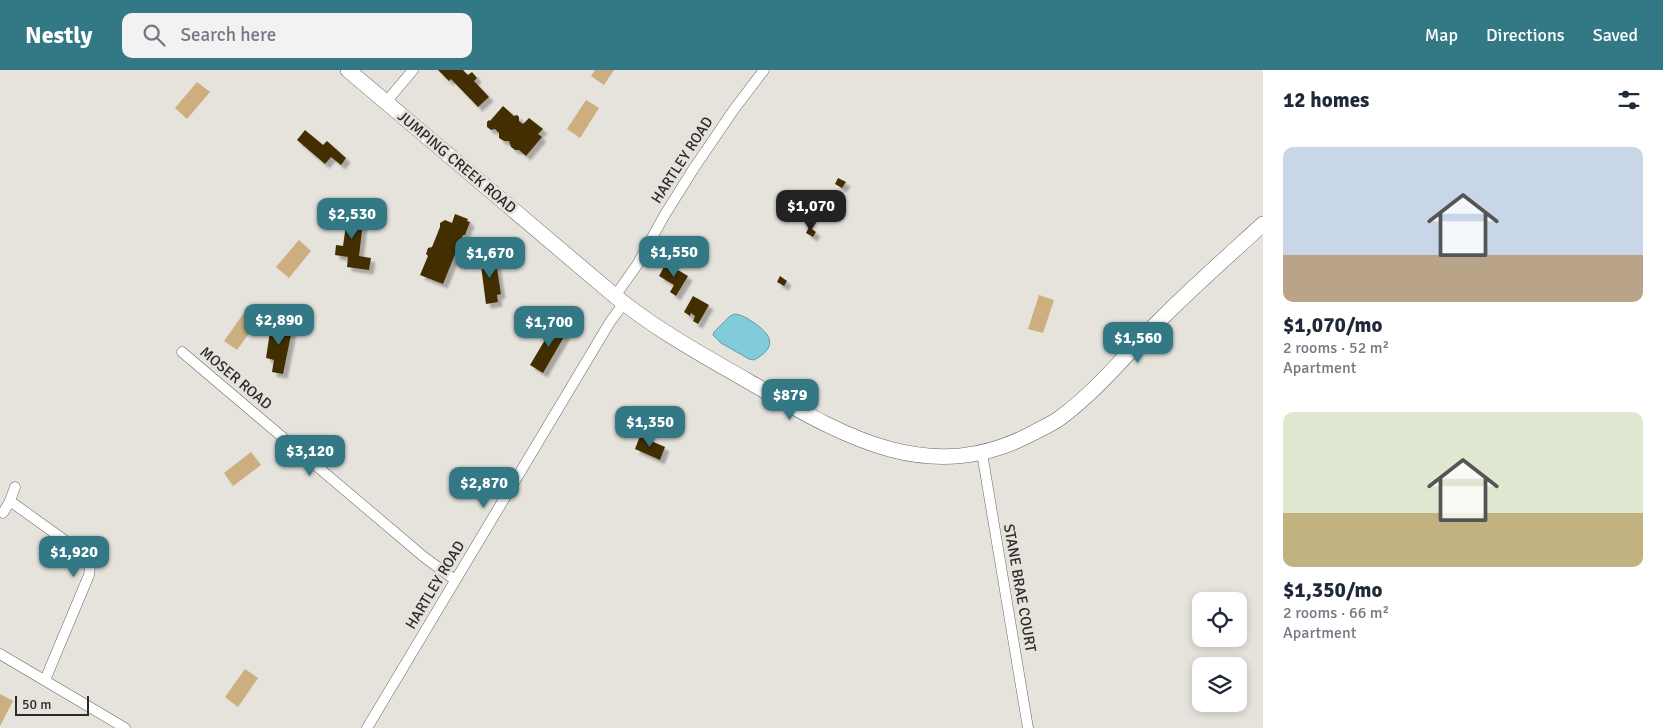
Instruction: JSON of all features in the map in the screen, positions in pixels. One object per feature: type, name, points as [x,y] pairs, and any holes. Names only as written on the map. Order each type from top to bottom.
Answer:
[{"type":"main road","name":"JUMPING CREEK ROAD","points":[[348,70],[619,300],[670,335],[774,396],[852,436],[881,448],[934,457],[959,457],[982,453],[1018,441],[1059,419],[1094,390],[1160,320],[1206,275],[1263,224]]},
{"type":"street","points":[[386,102],[413,70]]},
{"type":"street","name":"HARTLEY ROAD","points":[[367,728],[610,322],[619,300],[664,216],[734,108],[764,70]]},
{"type":"street","name":"MOSER ROAD","points":[[182,352],[424,557],[456,580]]},
{"type":"street","name":"STANE BRAE COURT","points":[[982,453],[1028,728]]},
{"type":"street","points":[[2,513],[10,501],[15,487]]},
{"type":"street","points":[[10,501],[81,552],[87,558],[90,565],[89,575],[45,680]]},
{"type":"street","points":[[0,654],[126,728]]},
{"type":"shaded area","points":[[595,70],[614,70],[604,85],[591,76]]},
{"type":"shaded area","points":[[197,82],[210,92],[187,119],[175,108]]},
{"type":"shaded area","points":[[586,100],[599,108],[580,138],[567,129]]},
{"type":"shaded area","points":[[299,240],[311,251],[289,278],[276,267]]},
{"type":"shaded area","points":[[1039,295],[1054,300],[1043,333],[1028,329]]},
{"type":"shaded area","points":[[244,313],[257,322],[237,350],[224,341]]},
{"type":"shaded area","points":[[251,452],[261,465],[233,486],[224,473]]},
{"type":"shaded area","points":[[245,669],[258,678],[238,707],[225,697]]},
{"type":"shaded area","points":[[0,694],[13,701],[0,726]]},
{"type":"water","points":[[735,314],[753,322],[768,336],[770,341],[767,350],[754,360],[721,343],[713,335],[730,316]]},
{"type":"building","points":[[438,70],[463,70],[468,75],[472,72],[477,78],[474,81],[489,97],[478,107],[451,79],[449,81]]},
{"type":"building","points":[[503,106],[514,116],[517,115],[519,121],[523,124],[529,118],[543,129],[538,134],[542,137],[526,156],[519,150],[511,147],[509,141],[499,138],[499,133],[495,129],[491,130],[487,127],[487,122]]},
{"type":"building","points":[[305,130],[323,145],[327,141],[346,158],[341,165],[331,157],[325,164],[297,140]]},
{"type":"building","points":[[838,178],[846,182],[842,188],[835,184]]},
{"type":"building","points":[[342,211],[364,214],[359,256],[371,258],[369,270],[347,267],[348,257],[335,255],[336,245],[343,246],[346,225],[341,225],[341,222],[335,221],[336,212],[342,213]]},
{"type":"building","points":[[455,214],[468,219],[467,221],[470,222],[443,284],[420,275],[428,256],[426,254],[428,248],[432,247],[440,223],[445,220],[452,223]]},
{"type":"building","points":[[809,227],[816,232],[813,237],[806,233]]},
{"type":"building","points":[[495,256],[501,294],[497,295],[498,302],[486,304],[480,258]]},
{"type":"building","points":[[666,263],[688,276],[676,296],[670,292],[674,285],[659,276]]},
{"type":"building","points":[[780,276],[787,281],[784,286],[777,282]]},
{"type":"building","points":[[693,296],[709,305],[698,324],[693,321],[695,316],[691,313],[690,316],[684,312]]},
{"type":"building","points":[[276,322],[293,325],[283,374],[272,372],[274,360],[266,358],[271,325],[275,326]]},
{"type":"building","points":[[555,323],[568,330],[543,373],[530,365]]},
{"type":"building","points":[[640,436],[665,447],[660,460],[635,449]]}]
